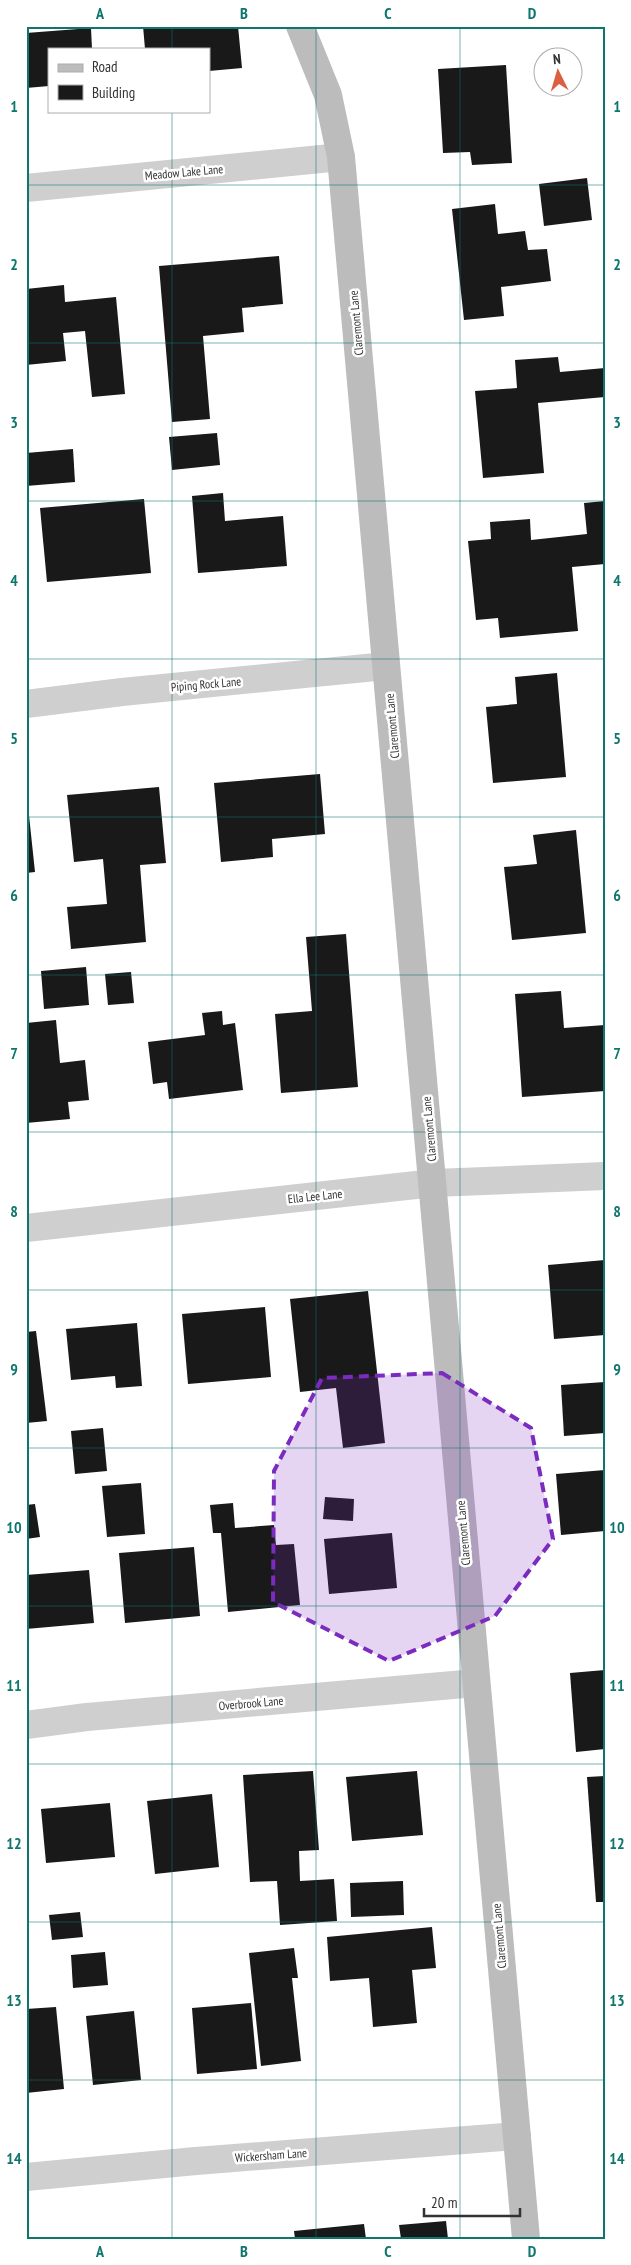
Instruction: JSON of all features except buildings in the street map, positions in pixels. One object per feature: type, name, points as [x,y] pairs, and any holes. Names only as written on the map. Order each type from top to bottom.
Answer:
[{"type":"street","name":"Claremont Lane","points":[[300,26],[328,95],[341,157],[434,1184],[476,1683],[526,2239]]},
{"type":"street","name":"Meadow Lake Lane","points":[[26,188],[341,157]]},
{"type":"street","name":"Piping Rock Lane","points":[[26,704],[122,692],[386,666]]},
{"type":"street","name":"Ella Lee Lane","points":[[26,1228],[434,1184],[605,1176]]},
{"type":"street","name":"Overbrook Lane","points":[[26,1725],[87,1717],[476,1683]]},
{"type":"street","name":"Wickersham Lane","points":[[26,2177],[196,2160],[517,2136]]},
{"type":"highlighted area","points":[[442,1373],[531,1428],[553,1539],[495,1616],[389,1661],[273,1602],[274,1471],[322,1378]]}]
